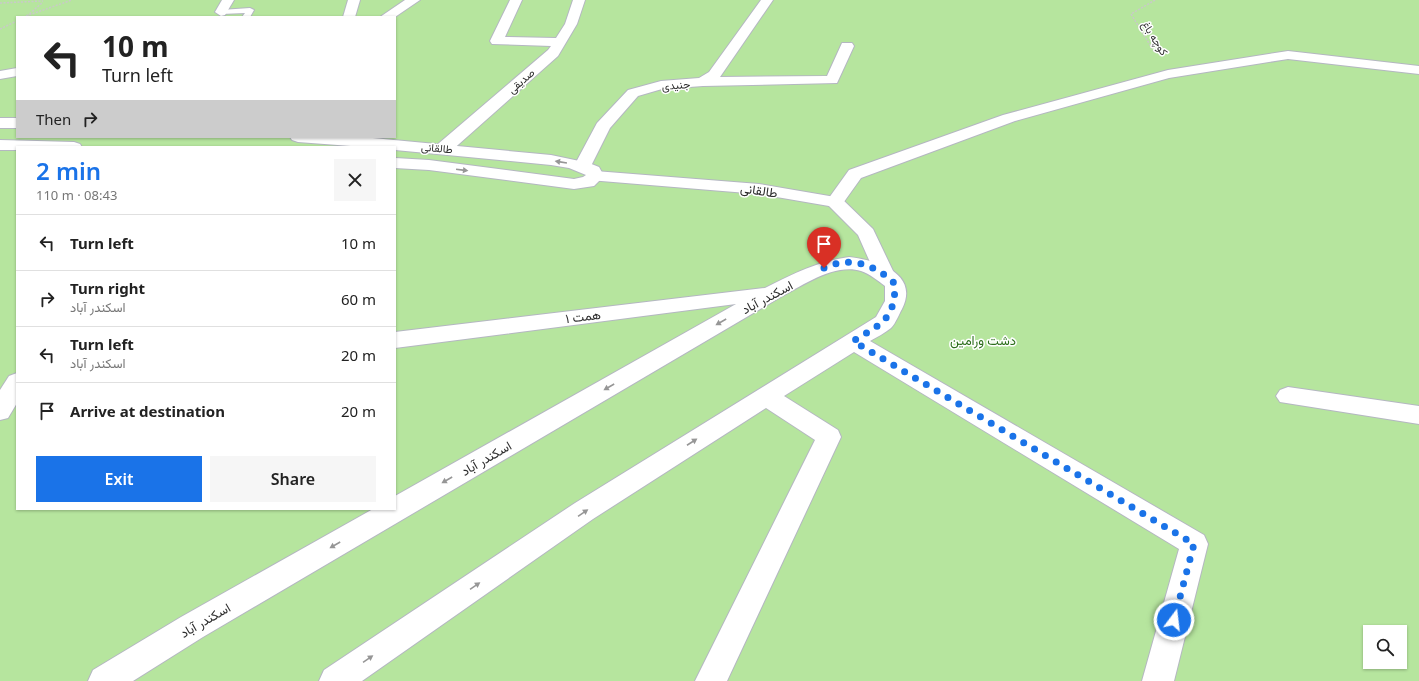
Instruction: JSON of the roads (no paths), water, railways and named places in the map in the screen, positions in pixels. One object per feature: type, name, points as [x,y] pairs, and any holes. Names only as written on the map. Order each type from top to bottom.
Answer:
[{"type":"street","points":[[221,12],[228,0]]},
{"type":"street","points":[[349,16],[354,0]]},
{"type":"street","points":[[388,16],[414,0]]},
{"type":"street","points":[[516,0],[497,41],[560,42]]},
{"type":"street","name":"صدیقی","points":[[429,166],[444,148],[553,53],[571,24],[579,0]]},
{"type":"street","name":"جنیدی","points":[[589,171],[603,126],[632,93],[662,85],[703,82],[714,75],[767,0]]},
{"type":"street","points":[[703,82],[832,80],[847,46]]},
{"type":"street","points":[[884,273],[866,233],[834,202],[855,174],[1009,118],[1168,74],[1288,55],[1419,70]]},
{"type":"street","points":[[0,75],[16,72]]},
{"type":"street","points":[[0,123],[16,123]]},
{"type":"street","name":"طالقانی","points":[[311,138],[444,148],[562,162],[589,171],[759,189],[834,202]]},
{"type":"street","points":[[0,145],[37,146]]},
{"type":"street","name":"طالقانی","points":[[396,163],[574,184],[588,182],[589,171]]},
{"type":"street","name":"اسکندر آباد","points":[[336,681],[584,512],[884,322],[895,301],[895,284],[884,273],[866,264],[835,263],[772,293],[396,510]]},
{"type":"street","name":"همت ۱","points":[[396,340],[772,293]]},
{"type":"street","points":[[853,341],[1194,544],[1158,681]]},
{"type":"street","points":[[0,411],[16,385]]},
{"type":"street","points":[[711,681],[829,437],[765,396]]},
{"type":"street","points":[[1288,396],[1419,414]]},
{"type":"street","name":"اسکندر آباد","points":[[104,681],[192,627],[395,510]]},
{"type":"lane","points":[[221,12],[250,10],[247,16]]},
{"type":"park label","name":"دشت ورامین","points":[[983,340]]}]
